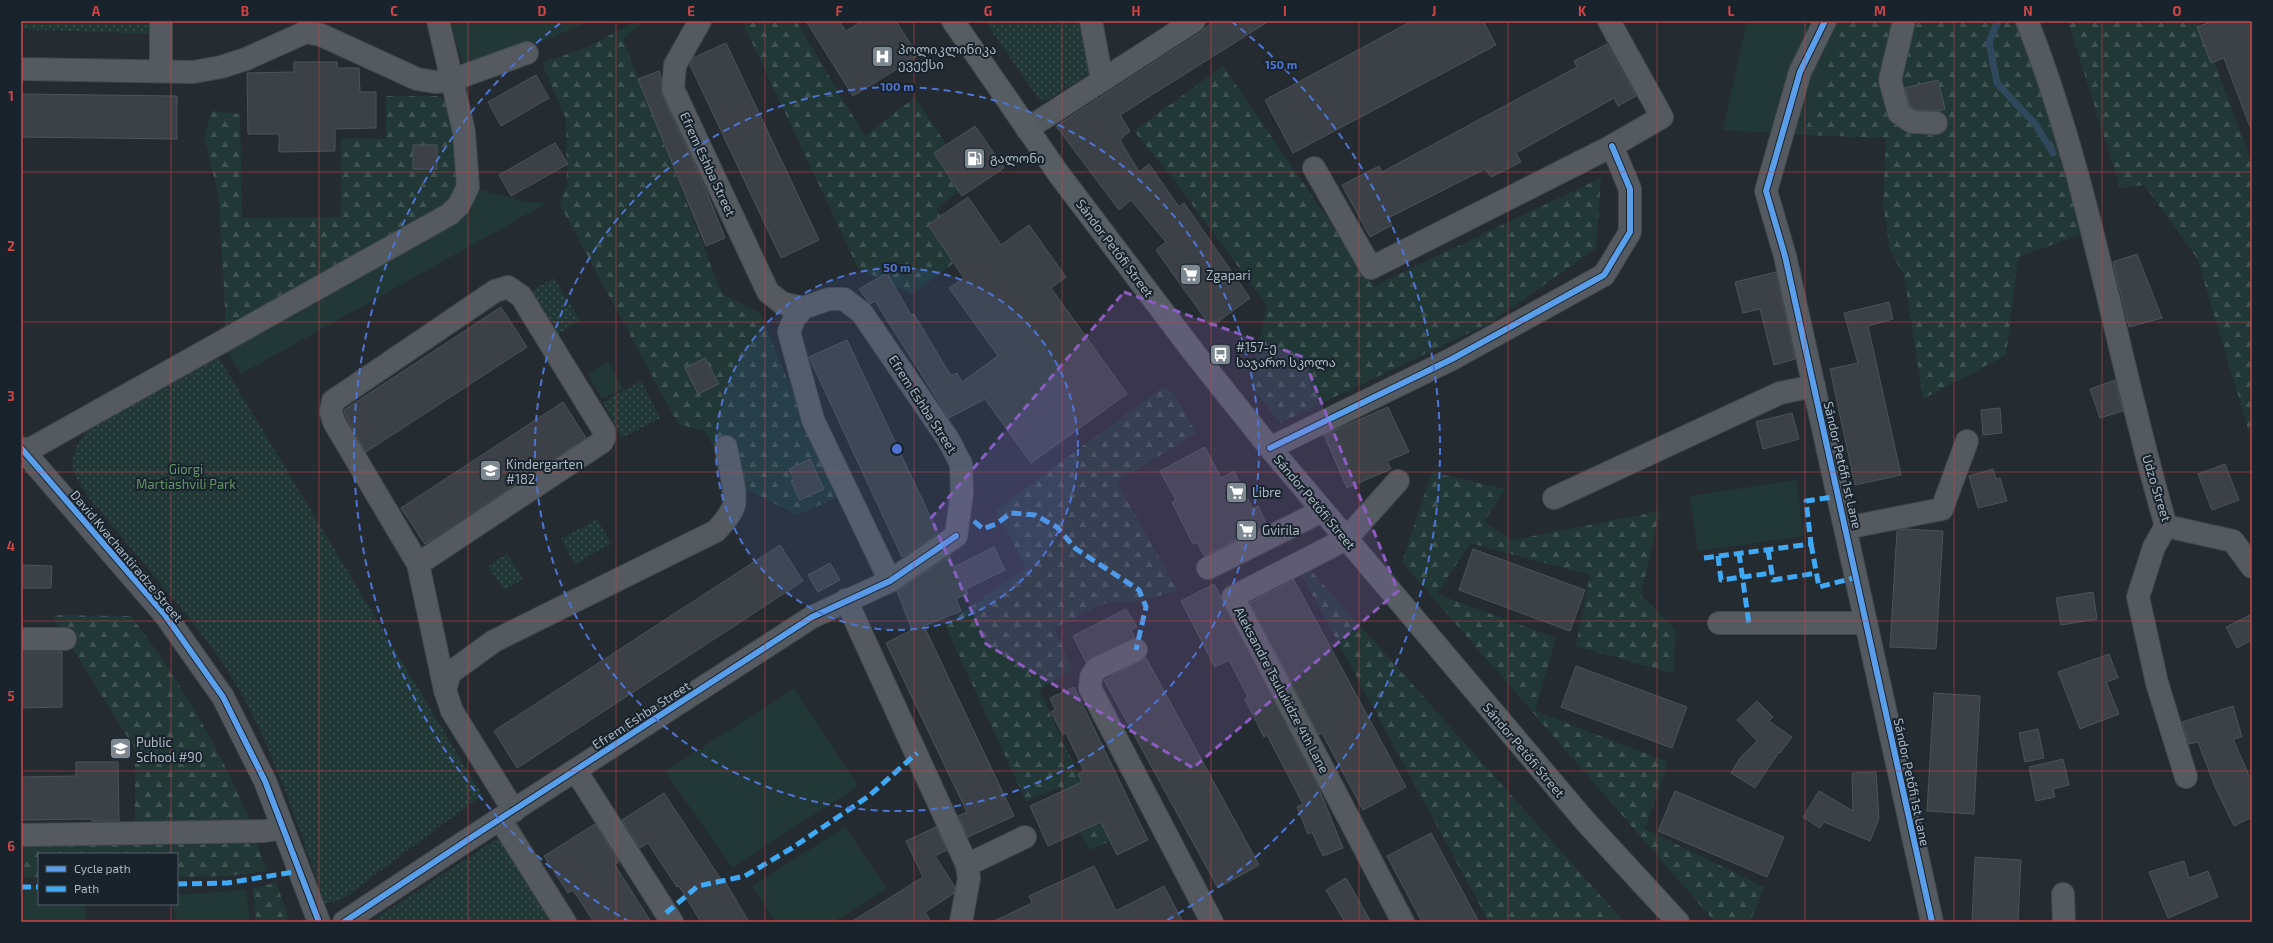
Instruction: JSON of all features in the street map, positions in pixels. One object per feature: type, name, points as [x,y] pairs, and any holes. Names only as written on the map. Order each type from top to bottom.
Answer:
[{"type":"main road","name":"Sándor Petőfi Street","points":[[953,21],[1058,173],[1190,348],[1270,448],[1584,821],[1678,922]]},
{"type":"street","points":[[161,21],[161,72]]},
{"type":"street","points":[[23,450],[450,214],[459,205],[468,187],[464,132],[438,21]]},
{"type":"street","name":"Efrem Eshba Street","points":[[344,922],[812,617],[890,581],[956,536],[962,493],[961,464],[948,439],[862,313],[844,299],[829,299],[803,308],[782,303],[768,292],[673,89],[675,65],[700,21]]},
{"type":"street","points":[[1091,21],[1102,80]]},
{"type":"street","points":[[1027,128],[1194,21]]},
{"type":"street","points":[[1314,168],[1371,268],[1612,146],[1662,117],[1608,21]]},
{"type":"street","name":"Sándor Petőfi 1st Lane","points":[[1825,21],[1800,72],[1766,191],[1785,256],[1932,922]]},
{"type":"street","points":[[1904,21],[1890,80],[1899,113],[1912,122],[1936,122]]},
{"type":"street","name":"Udzo Street","points":[[2027,21],[2050,78],[2123,353],[2150,469],[2166,526],[2233,541],[2252,567]]},
{"type":"street","points":[[21,69],[194,72],[221,67],[246,59],[306,32],[321,35],[417,80],[435,82],[452,80],[527,53]]},
{"type":"street","points":[[1270,448],[1452,359],[1604,275],[1630,232],[1630,189],[1612,146]]},
{"type":"street","points":[[418,564],[602,442],[604,438],[604,431],[521,296],[508,287],[495,290],[333,401],[331,412],[334,422],[418,564],[445,690],[452,711],[564,922]]},
{"type":"street","points":[[803,308],[794,320],[788,332],[813,420],[890,581]]},
{"type":"street","points":[[1554,498],[1780,394],[1814,386]]},
{"type":"street","points":[[1846,528],[1942,509],[1967,441]]},
{"type":"street","points":[[445,690],[450,673],[494,642],[716,530],[726,520],[734,505],[734,493],[726,446]]},
{"type":"street","name":"David Kvachantiradze Street","points":[[23,450],[164,615],[223,697],[265,781],[319,922]]},
{"type":"street","name":"Aleksandre Tsulukidze 4th Lane","points":[[1398,482],[1346,539],[1233,597],[1403,922]]},
{"type":"street","points":[[1208,568],[1322,511]]},
{"type":"street","points":[[2166,526],[2154,547],[2138,597],[2157,683],[2186,777]]},
{"type":"street","points":[[846,600],[967,865],[969,878],[961,922]]},
{"type":"street","points":[[1719,623],[1866,623]]},
{"type":"street","points":[[21,638],[65,639]]},
{"type":"street","points":[[1136,650],[1096,669],[1091,677],[1090,688],[1212,922]]},
{"type":"street","points":[[576,770],[672,922]]},
{"type":"street","points":[[21,835],[257,831],[283,828]]},
{"type":"street","points":[[967,865],[1025,837]]},
{"type":"street","points":[[2063,894],[2064,922]]},
{"type":"highlighted area","points":[[1124,292],[1303,357],[1398,591],[1193,768],[986,644],[931,518]]},
{"type":"green space","points":[[21,21],[156,21],[156,34],[21,29]]},
{"type":"green space","points":[[450,21],[591,21],[508,56],[464,67]]},
{"type":"green space","points":[[636,21],[644,21],[623,39],[722,294],[760,313],[836,498],[797,515],[750,491],[721,493],[722,460],[704,431],[678,424],[560,205],[567,184],[566,119],[542,63],[590,46]]},
{"type":"green space","points":[[742,21],[796,21],[865,136],[915,97],[971,182],[936,209],[965,255],[912,294],[858,268]]},
{"type":"green space","points":[[985,21],[1083,21],[1090,73],[1047,100],[1038,98]]},
{"type":"green space","points":[[1747,21],[1843,21],[1804,135],[1723,130]]},
{"type":"green space","points":[[1843,21],[2034,21],[2079,178],[2079,235],[2018,257],[2006,355],[1923,399],[1904,275],[1890,250],[1883,205],[1886,138],[1804,135]]},
{"type":"green space","points":[[2068,21],[2199,21],[2252,163],[2252,442],[2197,258],[2144,185],[2120,188]]},
{"type":"green space","points":[[1223,66],[1374,286],[1601,178],[1596,248],[1490,323],[1280,423],[1250,385],[1267,306],[1174,180],[1134,131]]},
{"type":"green space","points":[[386,96],[437,96],[449,101],[461,190],[447,211],[226,327],[219,197],[204,137],[212,111],[240,114],[242,218],[341,217],[341,138],[386,139]]},
{"type":"green space","points":[[481,190],[528,202],[547,203],[241,374],[226,350],[463,214]]},
{"type":"green space","points":[[554,278],[580,321],[556,335],[530,292]]},
{"type":"green space","name":"Giorgi Martiashvili Park","points":[[219,358],[482,795],[341,900],[325,903],[281,779],[254,718],[239,689],[209,644],[84,491],[73,468],[72,463],[74,453],[87,430]]},
{"type":"green space","points":[[609,362],[623,389],[602,399],[588,373]]},
{"type":"green space","points":[[641,381],[660,418],[622,438],[603,402]]},
{"type":"green space","points":[[1163,387],[1174,393],[1196,433],[1117,482],[1178,591],[1133,602],[1108,602],[1054,628],[1073,669],[1039,690],[1110,841],[1089,850],[1060,787],[1026,801],[945,625],[1026,568],[996,510]]},
{"type":"green space","points":[[1432,472],[1505,489],[1484,522],[1513,540],[1660,511],[1641,595],[1675,629],[1674,674],[1576,646],[1590,575],[1470,543],[1437,594],[1556,638],[1535,711],[1668,762],[1645,829],[1764,887],[1750,922],[1715,922],[1402,562]]},
{"type":"green space","points":[[1796,480],[1804,536],[1698,551],[1690,496]]},
{"type":"green space","points":[[597,519],[611,543],[575,564],[561,539]]},
{"type":"green space","points":[[507,554],[523,579],[504,590],[488,566]]},
{"type":"green space","points":[[1307,566],[1624,922],[1489,922],[1299,570]]},
{"type":"green space","points":[[52,615],[131,616],[167,666],[214,744],[241,799],[253,828],[135,828],[135,749]]},
{"type":"green space","points":[[794,689],[858,786],[732,868],[665,771]]},
{"type":"green space","points":[[845,827],[887,889],[833,922],[776,922],[752,886]]},
{"type":"green space","points":[[254,834],[266,871],[229,876],[178,877],[178,853],[38,853],[38,878],[21,878],[21,838]]},
{"type":"green space","points":[[504,834],[556,922],[370,922]]},
{"type":"green space","points":[[276,882],[290,922],[256,922],[253,889]]},
{"type":"green space","points":[[21,886],[38,886],[38,905],[85,905],[86,922],[21,922]]},
{"type":"green space","points":[[246,890],[250,922],[175,922],[174,905],[178,905],[178,895]]},
{"type":"building","points":[[806,21],[839,21],[846,31],[862,21],[896,21],[918,56],[853,96]]},
{"type":"building","points":[[1213,21],[1269,21],[1120,115],[1130,131],[1120,140],[1139,172],[1149,164],[1179,207],[1184,203],[1250,298],[1211,327],[1156,250],[1166,242],[1131,200],[1119,210],[1056,126],[1201,32]]},
{"type":"building","points":[[1412,21],[1483,21],[1496,45],[1293,153],[1265,100]]},
{"type":"building","points":[[2213,21],[2252,21],[2252,126],[2250,127],[2224,58],[2211,63],[2197,27]]},
{"type":"building","points":[[726,43],[819,240],[781,258],[690,65],[693,58]]},
{"type":"building","points":[[1607,44],[1636,96],[1618,106],[1614,98],[1516,153],[1521,162],[1491,177],[1485,169],[1388,218],[1392,225],[1370,237],[1342,185],[1379,166],[1382,172],[1577,67],[1574,61]]},
{"type":"building","points":[[294,62],[337,62],[337,68],[359,68],[360,92],[376,92],[376,128],[335,129],[335,151],[279,152],[279,134],[248,134],[247,73],[294,72]]},
{"type":"building","points":[[659,71],[661,77],[662,94],[706,190],[725,238],[706,246],[638,79]]},
{"type":"building","points":[[536,75],[549,98],[501,126],[488,102]]},
{"type":"building","points":[[1938,80],[1945,109],[1938,111],[1916,110],[1910,105],[1905,88]]},
{"type":"building","points":[[21,94],[177,96],[177,139],[21,137]]},
{"type":"building","points":[[975,126],[1004,168],[962,196],[934,153]]},
{"type":"building","points":[[555,143],[568,164],[511,196],[499,175]]},
{"type":"building","points":[[413,145],[437,145],[437,169],[413,169]]},
{"type":"building","points":[[968,197],[1001,245],[1029,225],[1066,277],[1051,288],[1127,394],[1031,463],[985,399],[949,418],[875,301],[870,304],[859,289],[887,273],[911,315],[914,314],[951,376],[957,373],[962,382],[998,356],[949,288],[964,278],[928,225]]},
{"type":"building","points":[[2137,254],[2162,318],[2129,327],[2113,262]]},
{"type":"building","points":[[1776,272],[1795,359],[1774,365],[1760,309],[1743,313],[1735,282]]},
{"type":"building","points":[[1889,302],[1893,319],[1868,326],[1901,475],[1855,485],[1830,369],[1858,363],[1844,313]]},
{"type":"building","points":[[501,307],[527,347],[366,452],[346,417],[344,410]]},
{"type":"building","points":[[847,340],[938,533],[902,557],[809,357]]},
{"type":"building","points":[[705,358],[719,384],[698,394],[685,368]]},
{"type":"building","points":[[2115,380],[2123,411],[2100,418],[2090,389]]},
{"type":"building","points":[[563,402],[586,438],[425,544],[401,508]]},
{"type":"building","points":[[1388,407],[1409,452],[1387,461],[1391,469],[1347,488],[1324,435]]},
{"type":"building","points":[[2000,408],[2002,433],[1983,435],[1981,410]]},
{"type":"building","points":[[1792,413],[1799,439],[1763,449],[1756,422]]},
{"type":"building","points":[[1205,447],[1221,478],[1234,471],[1253,509],[1258,506],[1267,525],[1204,556],[1197,542],[1193,544],[1172,502],[1176,500],[1160,471]]},
{"type":"building","points":[[810,459],[824,489],[800,500],[791,481],[794,480],[789,469]]},
{"type":"building","points":[[2225,464],[2239,500],[2212,510],[2198,474]]},
{"type":"building","points":[[1993,469],[1996,479],[2000,478],[2007,501],[1978,508],[1969,476]]},
{"type":"building","points":[[1904,529],[1943,531],[1936,649],[1890,647],[1897,531]]},
{"type":"building","points":[[780,545],[803,581],[517,768],[494,731]]},
{"type":"building","points":[[994,547],[1005,570],[966,589],[968,594],[956,599],[961,611],[924,626],[1014,816],[968,837],[958,816],[967,812],[886,643],[912,630],[897,591],[949,556],[954,567]]},
{"type":"building","points":[[1473,549],[1585,590],[1570,631],[1459,590]]},
{"type":"building","points":[[830,563],[840,580],[818,592],[808,575]]},
{"type":"building","points":[[21,565],[52,566],[51,588],[21,588]]},
{"type":"building","points":[[1294,580],[1406,787],[1363,810],[1322,733],[1319,735],[1250,603]]},
{"type":"building","points":[[1214,584],[1317,784],[1343,848],[1323,856],[1312,832],[1308,834],[1297,807],[1303,804],[1267,735],[1264,737],[1245,699],[1248,697],[1229,660],[1215,667],[1181,601]]},
{"type":"building","points":[[2093,592],[2097,619],[2061,625],[2056,598]]},
{"type":"building","points":[[1126,609],[1137,627],[1131,630],[1135,638],[1091,658],[1086,662],[1073,636]]},
{"type":"building","points":[[2252,614],[2252,640],[2237,648],[2226,627]]},
{"type":"building","points":[[21,652],[62,652],[62,707],[21,708]]},
{"type":"building","points":[[2109,654],[2118,678],[2106,682],[2119,714],[2080,729],[2058,672]]},
{"type":"building","points":[[1146,658],[1259,865],[1218,888],[1104,680]]},
{"type":"building","points":[[1576,666],[1687,707],[1672,748],[1561,707]]},
{"type":"building","points":[[1074,687],[1148,840],[1117,855],[1101,822],[1048,846],[1030,806],[1082,782],[1078,774],[1084,771],[1066,733],[1063,735],[1051,712],[1055,710],[1050,698]]},
{"type":"building","points":[[1934,693],[1980,696],[1974,814],[1927,811]]},
{"type":"building","points":[[1757,701],[1773,717],[1769,721],[1792,737],[1780,753],[1779,752],[1755,788],[1731,773],[1740,758],[1757,741],[1737,720]]},
{"type":"building","points":[[2233,706],[2242,737],[2233,739],[2252,782],[2252,817],[2234,826],[2215,787],[2198,742],[2189,744],[2182,722]]},
{"type":"building","points":[[2038,729],[2044,758],[2025,762],[2019,733]]},
{"type":"building","points":[[2063,759],[2069,785],[2053,789],[2055,797],[2036,801],[2029,767]]},
{"type":"building","points":[[76,762],[118,762],[119,821],[92,821],[92,819],[21,820],[21,777],[76,776]]},
{"type":"building","points":[[1876,772],[1879,818],[1870,841],[1824,822],[1820,828],[1803,817],[1819,791],[1853,811],[1852,773]]},
{"type":"building","points":[[1675,791],[1784,837],[1767,877],[1658,831]]},
{"type":"building","points":[[664,793],[724,884],[726,883],[749,922],[701,922],[679,886],[677,887],[648,843],[640,848],[622,820]]},
{"type":"building","points":[[595,824],[619,862],[615,865],[651,922],[594,922],[573,890],[568,893],[544,856]]},
{"type":"building","points":[[936,827],[947,850],[935,856],[955,887],[953,894],[925,912],[931,922],[851,922],[923,877],[906,841]]},
{"type":"building","points":[[1431,833],[1479,922],[1422,922],[1387,856]]},
{"type":"building","points":[[1975,857],[2021,860],[2018,922],[1972,922]]},
{"type":"building","points":[[2184,861],[2189,878],[2208,871],[2218,897],[2168,918],[2149,872]]},
{"type":"building","points":[[1094,866],[1116,911],[1164,886],[1183,922],[992,922],[1032,903],[1029,896]]},
{"type":"building","points":[[1346,878],[1371,922],[1345,922],[1326,890]]},
{"type":"waterway","points":[[1998,21],[1989,42],[1997,83],[2036,125],[2053,153]]},
{"type":"marked path","points":[[1704,558],[1811,544],[1806,501],[1839,496]]},
{"type":"marked path","points":[[974,521],[983,529],[996,524],[1011,513],[1035,515],[1057,527],[1076,549],[1139,590],[1146,607],[1136,650]]},
{"type":"marked path","points":[[1811,544],[1819,587],[1857,577]]},
{"type":"marked path","points":[[1768,550],[1773,580],[1817,573]]},
{"type":"marked path","points":[[1739,553],[1749,624]]},
{"type":"marked path","points":[[1718,556],[1721,580],[1772,573]]},
{"type":"marked path","points":[[666,913],[698,886],[745,876],[792,848],[869,796],[917,753]]},
{"type":"marked path","points":[[178,884],[227,883],[300,871]]},
{"type":"marked path","points":[[21,887],[38,887]]},
{"type":"cycle path","points":[[1825,21],[1800,72],[1766,191],[1785,256],[1932,922]]},
{"type":"cycle path","points":[[1270,448],[1452,359],[1604,275],[1630,232],[1630,189],[1612,146]]},
{"type":"cycle path","points":[[21,448],[165,615],[223,697],[265,781],[319,922]]},
{"type":"cycle path","points":[[344,922],[472,837],[812,617],[890,581],[956,536]]},
{"type":"place","name":"პოლიკლინიკა ევექსი","points":[[883,56]]},
{"type":"place","name":"გალონი","points":[[975,158]]},
{"type":"place","name":"Zgapari","points":[[1191,275]]},
{"type":"place","name":"#157-ე საჯარო სკოლა","points":[[1221,354]]},
{"type":"place","name":"Kindergarten #182","points":[[491,471]]},
{"type":"place","name":"Libre","points":[[1236,492]]},
{"type":"place","name":"Gvirila","points":[[1247,530]]},
{"type":"place","name":"Public School #90","points":[[120,749]]}]
